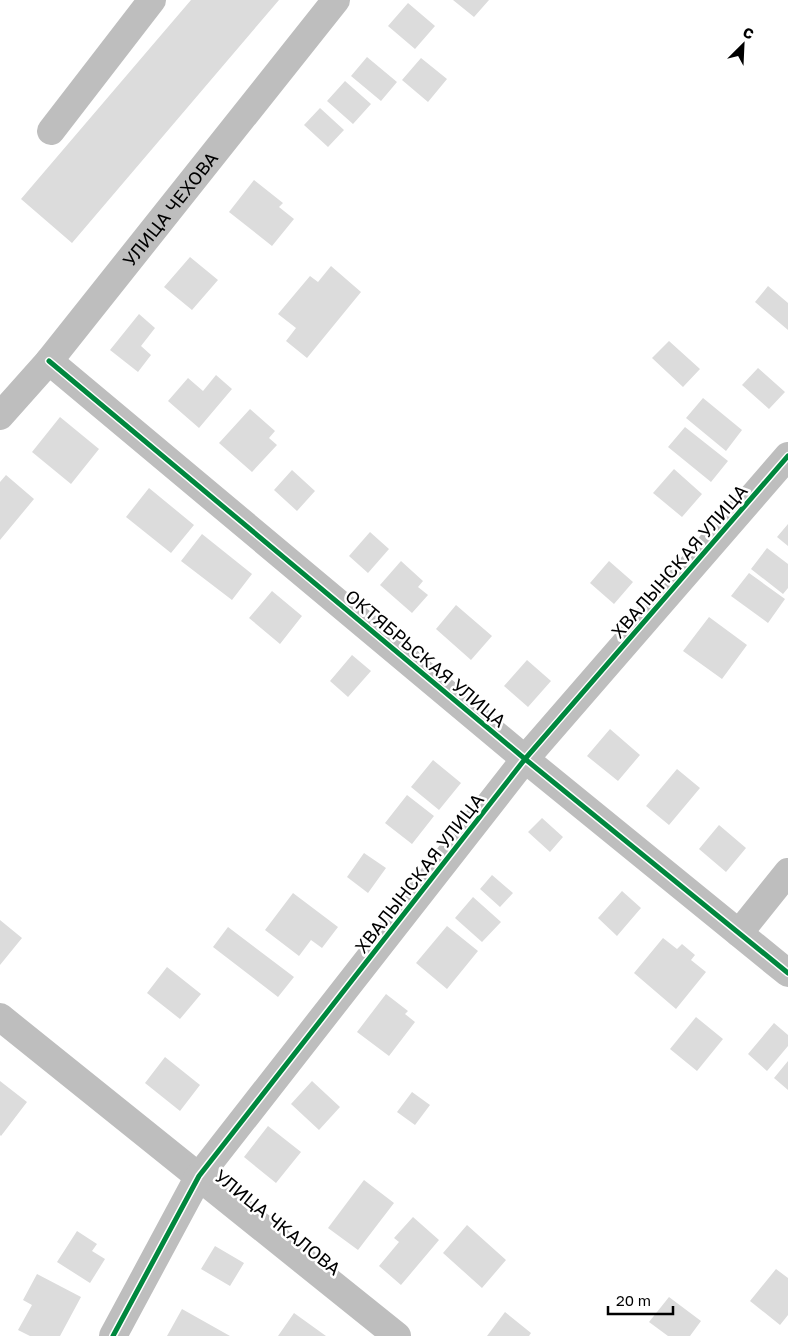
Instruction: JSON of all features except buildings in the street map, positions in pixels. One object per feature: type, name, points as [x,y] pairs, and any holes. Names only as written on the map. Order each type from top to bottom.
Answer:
[{"type":"street","points":[[51,130],[152,0]]},
{"type":"street","name":"УЛИЦА ЧЕХОВА","points":[[0,416],[49,361],[336,0]]},
{"type":"street","name":"ОКТЯБРЬСКАЯ УЛИЦА","points":[[49,361],[525,759],[788,973]]},
{"type":"street","name":"ХВАЛЫНСКАЯ УЛИЦА","points":[[113,1336],[199,1176],[525,759],[788,456]]},
{"type":"street","points":[[739,933],[788,872]]},
{"type":"street","name":"УЛИЦА ЧКАЛОВА","points":[[0,1017],[397,1336]]},
{"type":"cycle path","points":[[49,361],[525,759],[788,973]]},
{"type":"cycle path","points":[[113,1336],[199,1176],[525,759],[788,456]]}]
